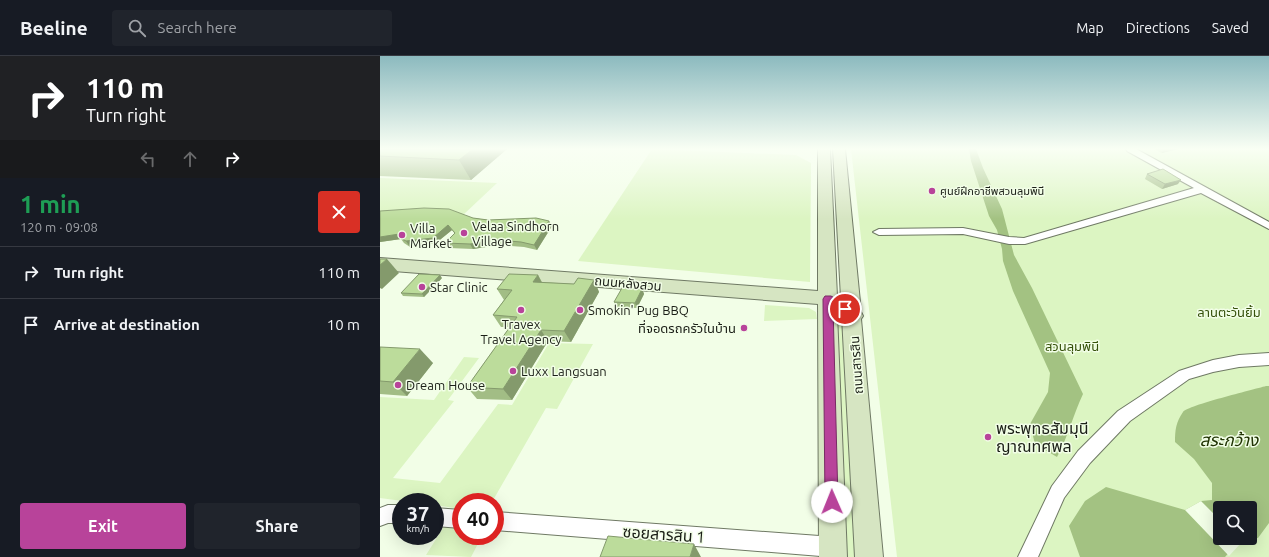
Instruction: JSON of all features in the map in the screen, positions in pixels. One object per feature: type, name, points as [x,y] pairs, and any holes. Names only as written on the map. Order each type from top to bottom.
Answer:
[{"type":"street","name":"ถนนสารสิน","points":[[825,172],[833,552]]},
{"type":"street","name":"ถนนสารสิน","points":[[841,172],[853,316],[869,557]]},
{"type":"street","points":[[1176,172],[1203,189],[1269,218]]},
{"type":"street","points":[[1179,172],[1242,207],[1269,226]]},
{"type":"street","points":[[879,232],[963,231],[976,232],[1014,241],[1025,241],[1203,189]]},
{"type":"street","name":"ถนนหลังสวน","points":[[380,264],[828,299]]},
{"type":"street","points":[[828,299],[845,309],[853,316]]},
{"type":"street","points":[[1028,557],[1058,492],[1084,457],[1124,416],[1184,375],[1213,366],[1239,361],[1269,359]]},
{"type":"street","points":[[380,518],[388,514],[392,514]]},
{"type":"street","name":"ซอยสารสิน 1","points":[[504,522],[833,552]]},
{"type":"green space","points":[[637,172],[811,172],[810,282],[578,261]]},
{"type":"green space","name":"สวนลุมพินี","points":[[854,172],[1269,172],[1269,557],[897,557]]},
{"type":"green space","points":[[380,178],[497,183],[463,215],[380,214]]},
{"type":"green space","points":[[765,305],[809,308],[816,312],[817,319],[764,321]]},
{"type":"green space","points":[[837,319],[844,321],[856,557],[842,557]]},
{"type":"green space","points":[[549,343],[593,344],[557,409],[546,408],[497,493],[452,493],[452,508],[444,506],[444,493],[392,493],[392,500],[380,498],[380,397],[434,400],[464,357],[479,358],[448,400],[454,401],[393,478],[440,483],[498,404],[512,405]]},
{"type":"green space","points":[[445,525],[452,525],[452,545],[477,545],[471,557],[426,555],[432,545],[444,545]]},
{"type":"water","points":[[975,172],[985,172],[1002,209],[1014,255],[1032,288],[1083,394],[1057,457],[1035,444],[1030,424],[1048,392],[1050,373],[1013,291],[1003,261],[1002,249],[997,230],[989,216]]},
{"type":"water","name":"สระกว้าง","points":[[1269,386],[1269,523],[1258,538],[1257,501],[1213,501],[1213,545],[1236,545],[1225,557],[1080,557],[1069,526],[1085,501],[1106,487],[1185,510],[1201,501],[1212,500],[1212,483],[1194,459],[1175,442],[1176,430],[1177,423],[1183,412],[1222,398]]},
{"type":"pier","points":[[1201,501],[1213,513],[1213,539],[1185,510]]},
{"type":"pier","points":[[1218,545],[1239,545],[1229,556]]},
{"type":"building","points":[[1152,172],[1169,172],[1181,180],[1165,184],[1147,174]]},
{"type":"building","name":"Velaa Sindhorn Village","points":[[424,208],[449,209],[473,218],[488,220],[536,218],[549,221],[534,245],[521,242],[496,240],[470,244],[445,243],[455,233],[448,225],[433,238],[406,241],[400,238],[399,234],[380,237],[380,211]]},
{"type":"building","points":[[380,259],[387,259],[380,265]]},
{"type":"building","name":"Star Clinic","points":[[419,274],[440,275],[422,294],[401,293]]},
{"type":"building","points":[[509,274],[538,275],[533,282],[574,284],[578,278],[594,280],[564,331],[541,330],[503,389],[467,387],[517,317],[493,315],[512,290],[497,289]]},
{"type":"building","points":[[622,288],[642,289],[635,303],[614,302]]},
{"type":"building","points":[[380,347],[420,349],[393,382],[380,381]]},
{"type":"building","points":[[608,536],[694,544],[690,557],[600,557]]},
{"type":"place","name":"ศูนย์ฝึกอาชีพสวนลุมพินี","points":[[932,191]]},
{"type":"place","name":"Velaa Sindhorn Village","points":[[464,233]]},
{"type":"place","name":"Villa Market","points":[[402,235]]},
{"type":"place","name":"Star Clinic","points":[[422,287]]},
{"type":"place","name":"Travex Travel Agency","points":[[521,310]]},
{"type":"place","name":"Smokin' Pug BBQ","points":[[580,310]]},
{"type":"place","name":"ที่จอดรถครัวในบ้าน","points":[[744,328]]},
{"type":"place","name":"Luxx Langsuan","points":[[513,371]]},
{"type":"place","name":"Dream House","points":[[398,385]]},
{"type":"place","name":"พระพุทธสัมมุนี ญาณทศพล","points":[[988,437]]},
{"type":"route","points":[[832,502],[828,299],[845,309]]},
{"type":"park label","name":"ลานตะวันยิ้ม","points":[[1229,312]]}]
